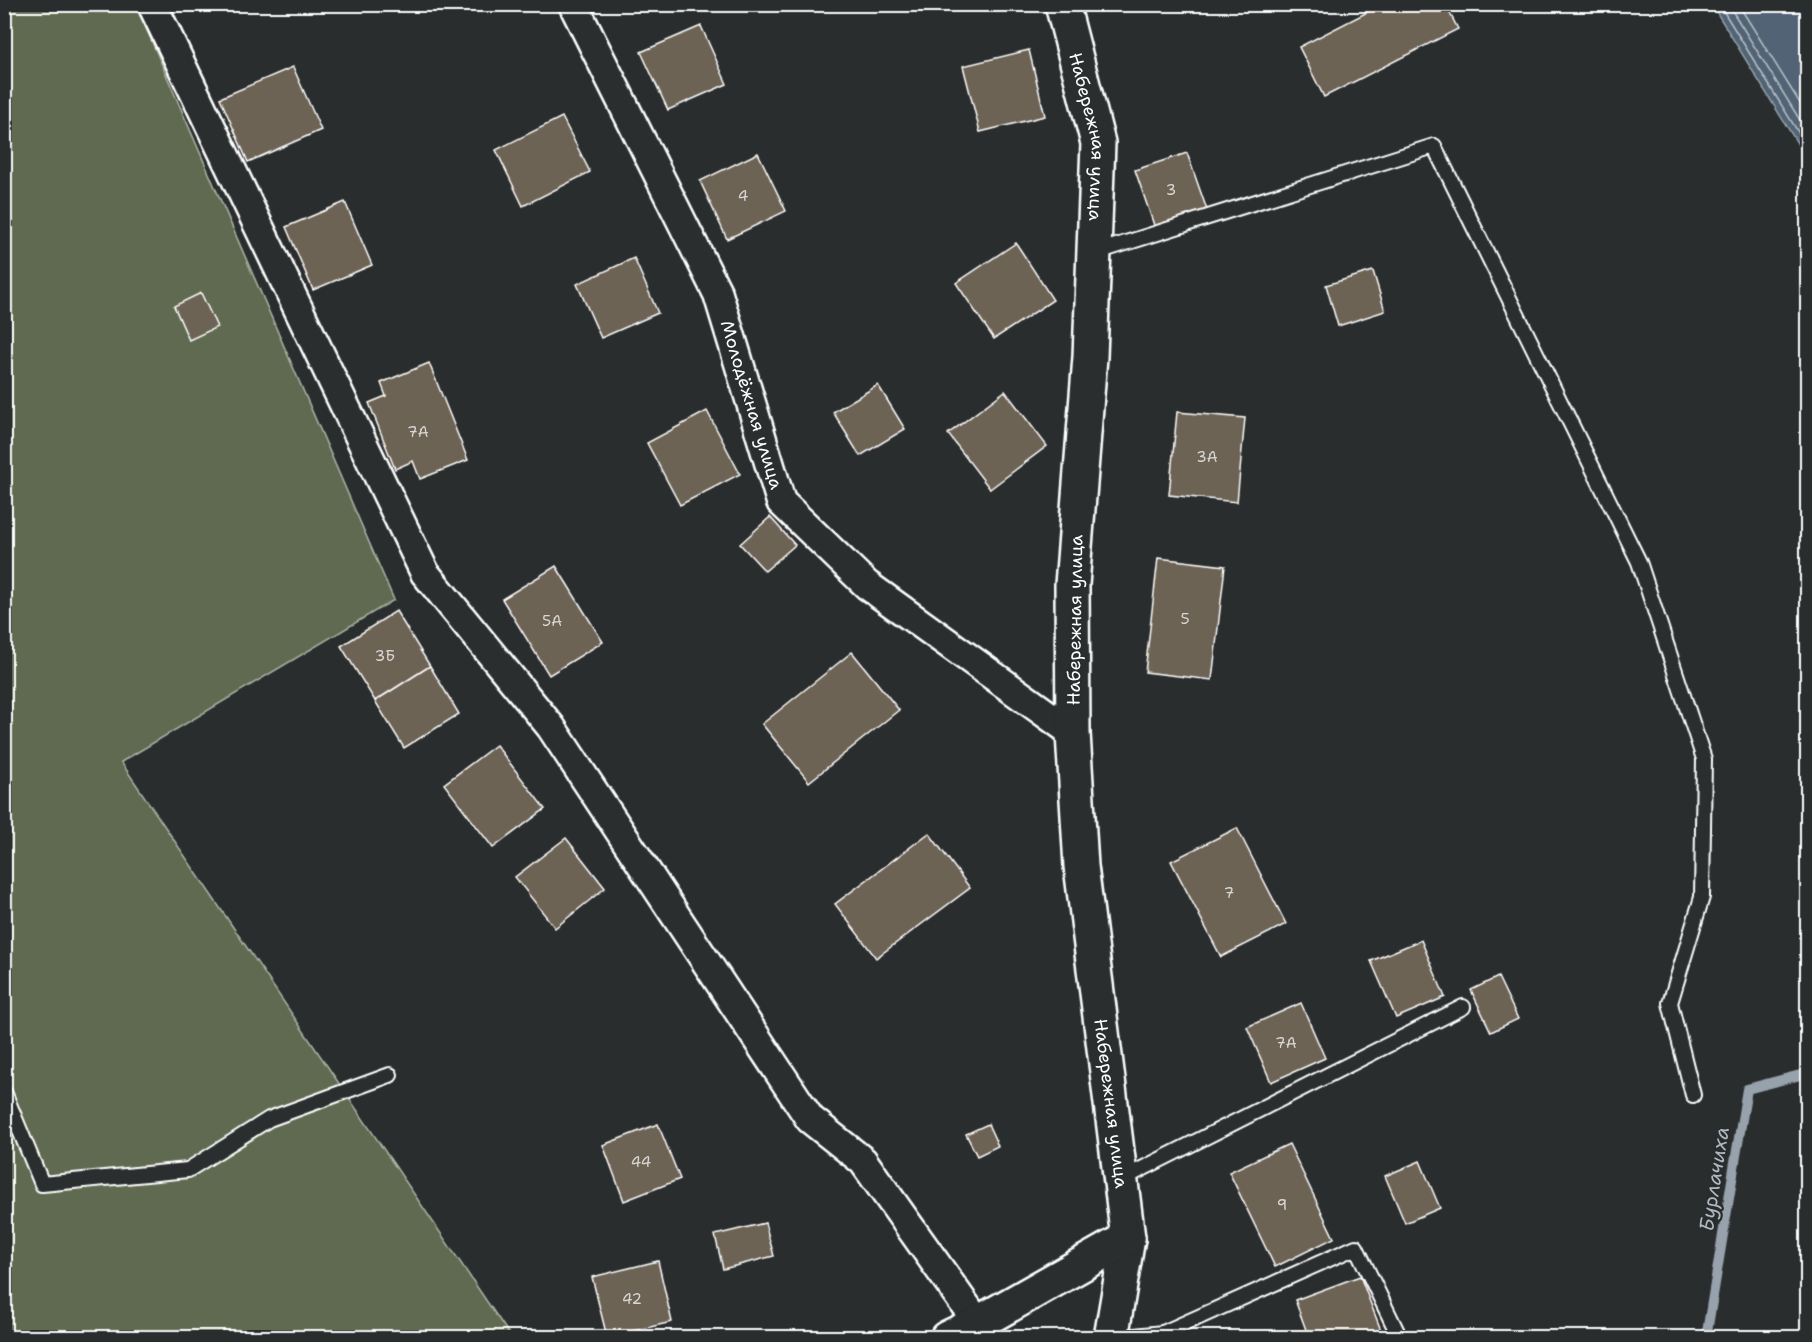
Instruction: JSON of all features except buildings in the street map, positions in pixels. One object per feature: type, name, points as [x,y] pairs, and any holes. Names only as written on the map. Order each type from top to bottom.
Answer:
[{"type":"street","points":[[152,4],[425,573],[551,727],[810,1119],[863,1161],[978,1323]]},
{"type":"street","name":"Молодёжная улица","points":[[573,4],[718,294],[781,502],[867,585],[1073,733]]},
{"type":"street","name":"Набережная улица","points":[[1062,4],[1098,143],[1090,357],[1072,585],[1073,733],[1081,866],[1128,1238],[1113,1338]]},
{"type":"street","points":[[947,1338],[978,1323],[1128,1238]]},
{"type":"lane","points":[[1094,253],[1434,146],[1639,562],[1704,759],[1702,897],[1670,1004],[1693,1095]]},
{"type":"lane","points":[[1122,1179],[1463,1007]]},
{"type":"lane","points":[[4,1092],[42,1184],[188,1170],[269,1119],[390,1075]]},
{"type":"lane","points":[[1113,1338],[1165,1335],[1356,1247],[1400,1338]]},
{"type":"green space","points":[[5,5],[136,5],[394,600],[121,762],[511,1337],[5,1338]]},
{"type":"water","points":[[1712,5],[1807,5],[1807,159]]},
{"type":"waterway","name":"Бурлачиха","points":[[1706,1338],[1747,1089],[1808,1073]]}]
